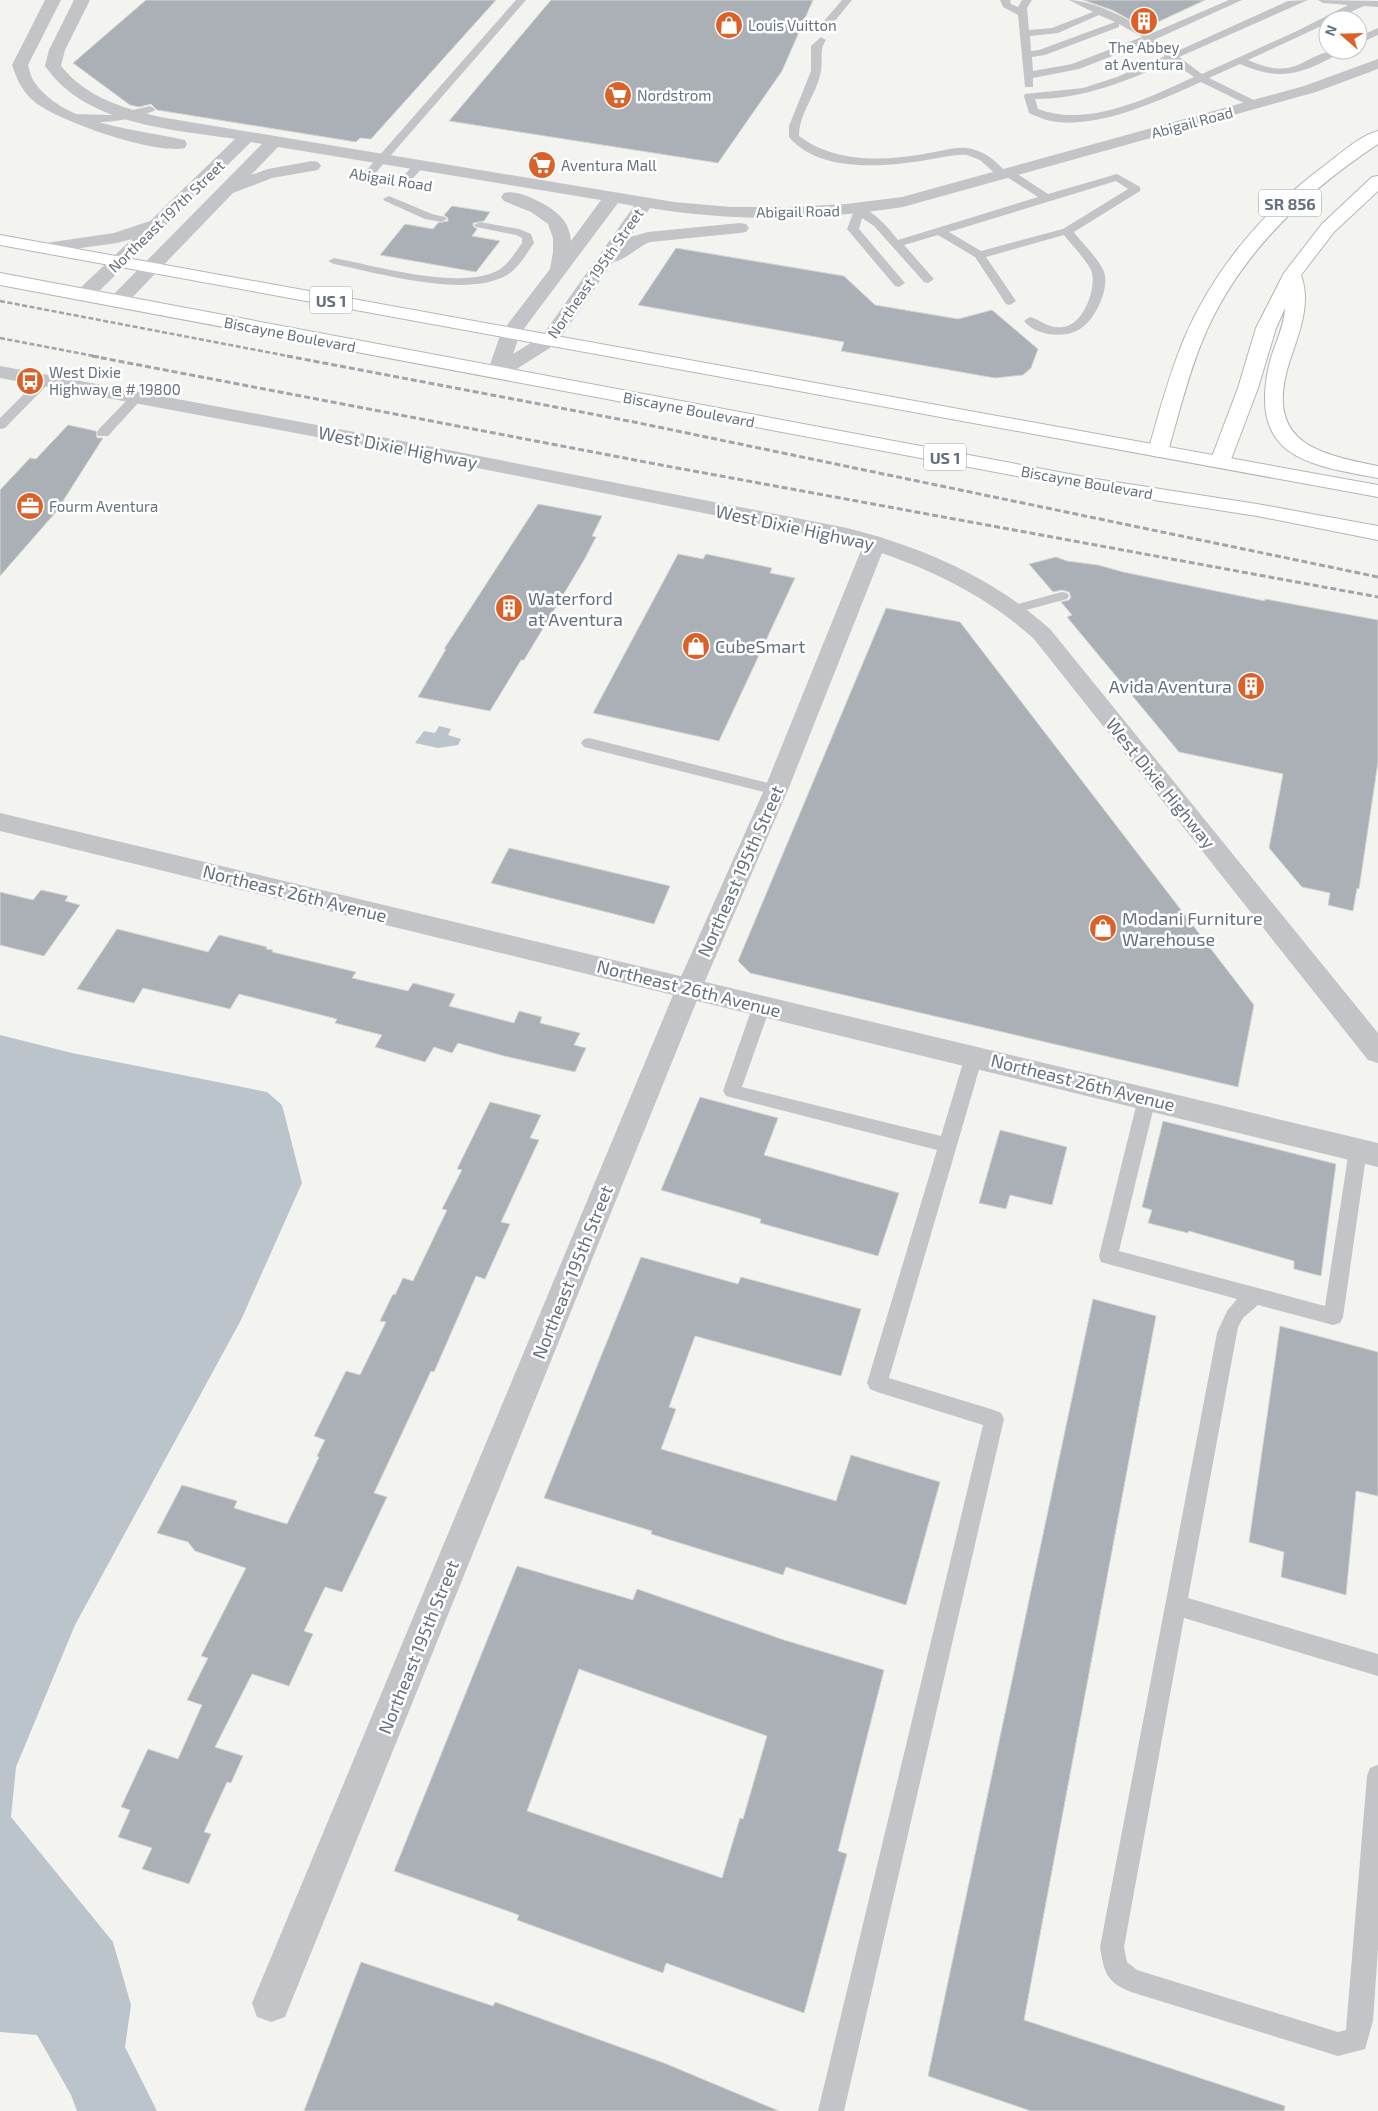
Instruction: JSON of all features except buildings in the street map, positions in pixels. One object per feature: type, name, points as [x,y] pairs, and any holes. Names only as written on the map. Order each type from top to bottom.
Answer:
[{"type":"main road","name":"SR 856","points":[[1149,471],[1192,344],[1208,308],[1229,273],[1269,224],[1298,196],[1330,168],[1378,136]]},
{"type":"main road","name":"SR 856","points":[[1199,501],[1220,462],[1248,388],[1266,328],[1293,273],[1328,228],[1378,182]]},
{"type":"main road","name":"Biscayne Boulevard","points":[[0,240],[549,340],[1149,471],[1199,501],[1378,533]]},
{"type":"main road","points":[[1293,273],[1294,320],[1277,371],[1272,405],[1274,414],[1288,441],[1301,452],[1319,461],[1378,472]]},
{"type":"main road","name":"Biscayne Boulevard","points":[[0,280],[497,373],[1149,471],[1220,462],[1378,491]]},
{"type":"main road","points":[[1314,521],[1378,520]]},
{"type":"street","points":[[53,0],[23,56],[20,73],[34,92],[72,117],[103,129],[168,142],[191,158],[194,189]]},
{"type":"street","name":"Abigail Road","points":[[82,0],[57,50],[54,66],[64,81],[80,94],[100,105],[133,116],[418,166],[640,210],[732,212],[859,210],[903,202],[1256,105],[1331,83],[1378,64]]},
{"type":"street","name":"Northeast 197th Street","points":[[84,295],[248,137]]},
{"type":"street","name":"Northeast 197th Street","points":[[117,302],[274,141]]},
{"type":"street","name":"Abigail Road","points":[[212,149],[331,169]]},
{"type":"street","points":[[221,195],[250,179],[312,166]]},
{"type":"street","name":"Abigail Road","points":[[349,172],[424,184]]},
{"type":"street","name":"Abigail Road","points":[[490,194],[608,204]]},
{"type":"street","points":[[510,197],[541,210],[559,224],[563,234],[564,248],[558,270]]},
{"type":"street","name":"Northeast 195th Street","points":[[497,373],[511,333],[608,204]]},
{"type":"street","name":"Abigail Road","points":[[640,210],[677,224],[740,228],[786,228],[825,225],[859,210]]},
{"type":"street","name":"Northeast 195th Street","points":[[497,373],[549,340],[640,210]]},
{"type":"street","points":[[45,248],[93,243],[127,236],[159,223]]},
{"type":"street","points":[[595,274],[622,249],[648,236],[668,233],[708,233],[740,228]]},
{"type":"street","name":"West Dixie Highway","points":[[0,372],[135,399],[392,445],[847,535],[875,543],[955,574],[1015,609],[1042,634],[1378,1051]]},
{"type":"street","name":"Northeast 195th Street","points":[[271,2003],[689,988],[776,790],[875,543]]},
{"type":"street","name":"Northeast 26th Avenue","points":[[0,822],[974,1056],[1368,1153]]},
{"type":"lane","points":[[368,175],[521,0]]},
{"type":"lane","points":[[827,28],[829,22],[847,0]]},
{"type":"lane","points":[[1005,0],[1006,5],[1010,9],[1023,14]]},
{"type":"lane","points":[[1027,0],[1023,4],[1023,14],[1031,108],[1037,114],[1054,119],[1073,120],[1144,102],[1201,78],[1363,3]]},
{"type":"lane","points":[[1074,0],[1138,29],[1201,78],[1256,105]]},
{"type":"lane","points":[[1029,75],[1054,72],[1090,63],[1237,0]]},
{"type":"lane","points":[[1029,96],[1057,96],[1103,85],[1172,57],[1291,3],[1303,0]]},
{"type":"lane","points":[[1323,0],[1378,4]]},
{"type":"lane","points":[[1026,33],[1054,31],[1094,16]]},
{"type":"lane","points":[[1027,54],[1041,53],[1115,25]]},
{"type":"lane","points":[[821,40],[816,46],[816,71],[794,126],[794,136],[803,146],[822,154],[870,162],[897,162],[970,151],[979,154],[1006,174],[1046,198]]},
{"type":"lane","points":[[1240,60],[1264,71],[1289,73],[1318,60]]},
{"type":"lane","points":[[72,117],[107,120],[133,116],[150,108]]},
{"type":"lane","points":[[405,181],[418,166]]},
{"type":"lane","points":[[896,244],[1117,177],[1136,188],[1066,231],[979,255]]},
{"type":"lane","points":[[389,199],[430,217],[441,219]]},
{"type":"lane","points":[[899,283],[853,229],[859,210],[878,224],[928,279]]},
{"type":"lane","points":[[334,261],[448,282],[484,280],[509,268],[528,243],[527,236],[519,232],[480,225]]},
{"type":"lane","points":[[939,231],[979,255],[1010,301]]},
{"type":"lane","points":[[1030,321],[1041,329],[1065,331],[1077,326],[1086,316],[1098,294],[1098,272],[1066,231]]},
{"type":"lane","points":[[0,425],[44,381]]},
{"type":"lane","points":[[103,433],[135,399]]},
{"type":"lane","points":[[1015,609],[1062,596]]},
{"type":"lane","points":[[589,743],[776,790]]},
{"type":"lane","points":[[762,1006],[732,1091],[948,1146]]},
{"type":"lane","points":[[830,2111],[994,1419],[877,1383],[974,1056]]},
{"type":"lane","points":[[1147,1098],[1108,1256],[1333,1317],[1368,1153]]},
{"type":"lane","points":[[1254,1297],[1236,1311],[1230,1321],[1227,1333],[1112,1947],[1116,1969],[1131,1980],[1338,2044],[1356,2040],[1361,2021],[1378,1776]]},
{"type":"lane","points":[[1176,1605],[1378,1665]]},
{"type":"shaded area","points":[[439,726],[451,729],[448,735],[461,739],[458,745],[438,748],[415,743],[424,731],[435,733]]},
{"type":"shaded area","points":[[0,1035],[72,1053],[267,1092],[282,1105],[302,1183],[241,1320],[75,1625],[16,1767],[11,1817],[113,1942],[131,2005],[125,2047],[157,2111],[77,2111],[71,2095],[37,2035],[0,2032]]},
{"type":"railway","points":[[0,301],[293,357]]},
{"type":"railway","points":[[0,338],[99,357]]},
{"type":"railway","points":[[92,356],[661,465],[1378,597]]},
{"type":"railway","points":[[287,356],[634,422],[1378,577]]},
{"type":"place","name":"The Abbey at Aventura","points":[[1144,21]]},
{"type":"place","name":"Louis Vuitton","points":[[729,25]]},
{"type":"place","name":"Nordstrom","points":[[618,95]]},
{"type":"place","name":"Aventura Mall","points":[[542,165]]},
{"type":"place","name":"West Dixie Highway @ # 19800","points":[[30,381]]},
{"type":"place","name":"Fourm Aventura","points":[[30,506]]},
{"type":"place","name":"Waterford at Aventura","points":[[509,608]]},
{"type":"place","name":"CubeSmart","points":[[696,646]]},
{"type":"place","name":"Avida Aventura","points":[[1251,686]]},
{"type":"place","name":"Modani Furniture Warehouse","points":[[1103,928]]}]
